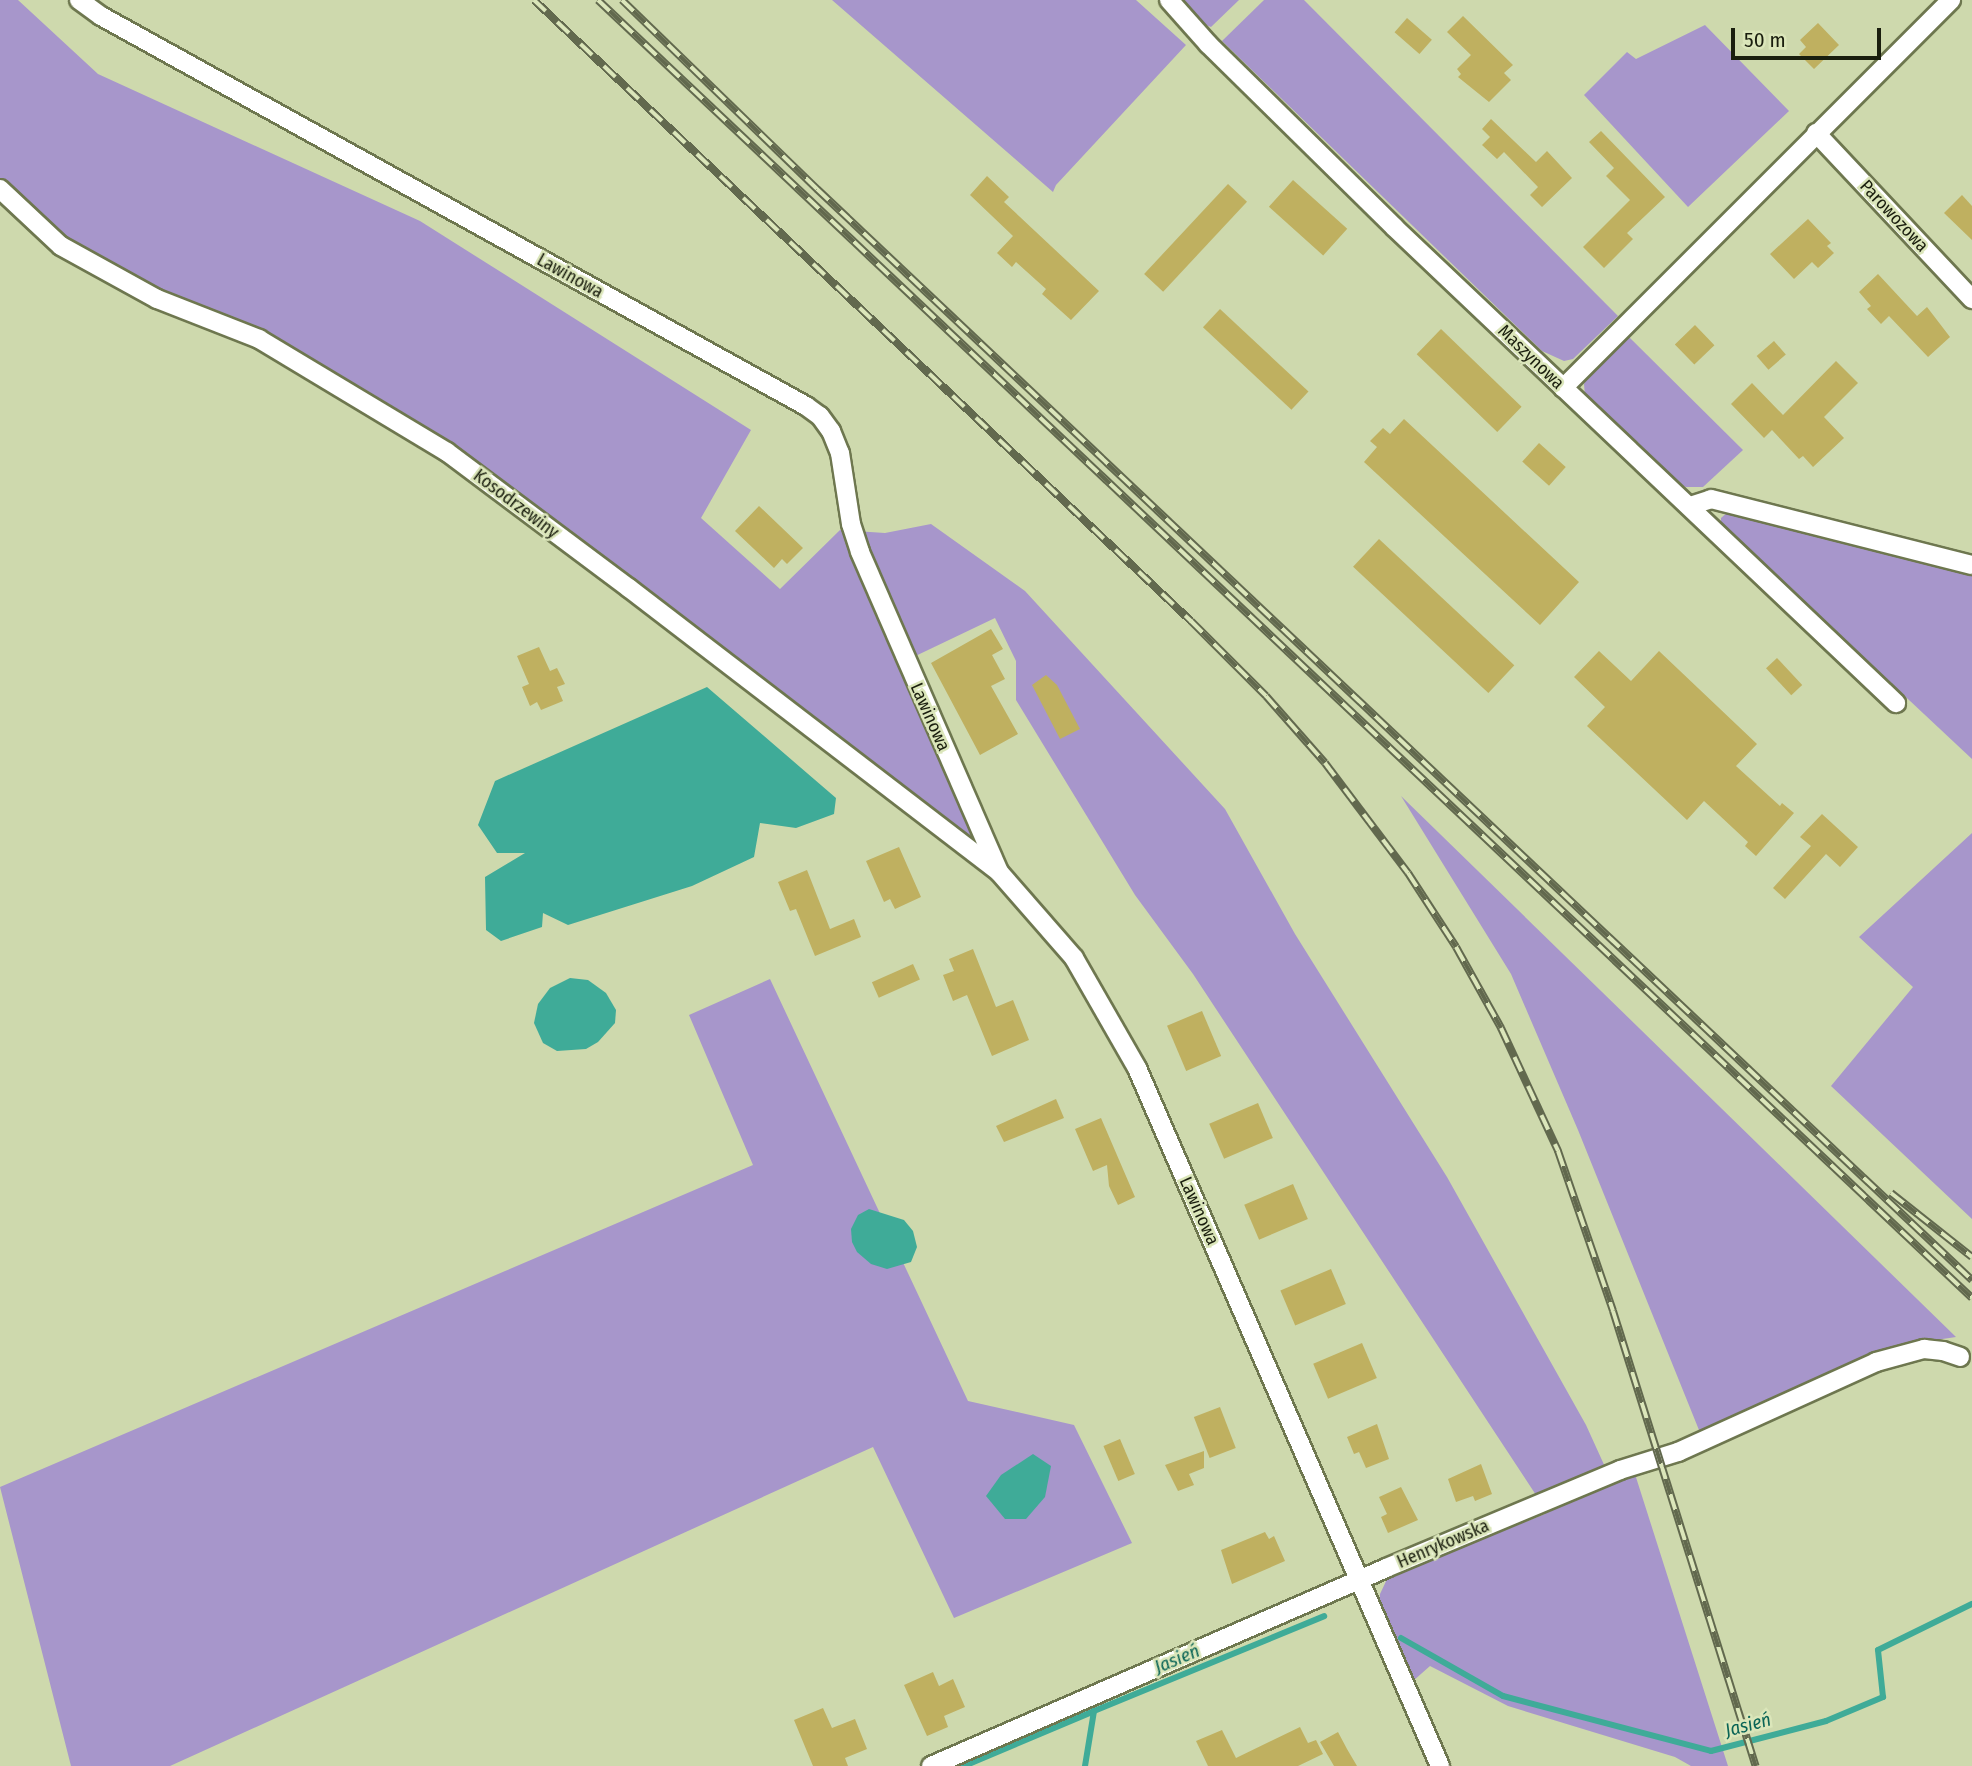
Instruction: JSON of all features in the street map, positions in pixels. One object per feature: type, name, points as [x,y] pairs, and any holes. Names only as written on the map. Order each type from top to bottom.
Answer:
[{"type":"street","name":"Lawinowa","points":[[79,0],[101,16],[820,416],[831,431],[840,453],[849,514],[860,552],[999,872],[1074,958],[1137,1068],[1440,1766]]},
{"type":"street","name":"Maszynowa","points":[[1169,0],[1208,44],[1563,388],[1896,702]]},
{"type":"street","points":[[1563,388],[1951,0]]},
{"type":"street","name":"Parowozowa","points":[[1816,133],[1972,299]]},
{"type":"street","name":"Kosodrzewiny","points":[[0,189],[61,246],[157,299],[259,339],[447,453],[629,588],[999,872]]},
{"type":"street","points":[[1690,506],[1711,499],[1972,565]]},
{"type":"street","name":"Henrykowska","points":[[931,1766],[1620,1470],[1678,1452],[1876,1362],[1924,1349],[1961,1357]]},
{"type":"shaded area","points":[[0,0],[18,0],[98,74],[420,221],[751,430],[701,518],[780,589],[840,530],[885,533],[931,524],[1025,591],[1225,809],[1295,934],[1447,1177],[1586,1425],[1611,1480],[1634,1471],[1728,1766],[1691,1766],[1675,1757],[1508,1706],[1430,1666],[1413,1681],[1380,1606],[1380,1594],[1388,1577],[1545,1514],[1536,1495],[1193,974],[1135,895],[1016,700],[1016,661],[995,618],[905,661],[999,872],[447,452],[259,339],[61,246],[0,189]]},
{"type":"shaded area","points":[[832,0],[1136,0],[1186,45],[1056,185],[1053,192]]},
{"type":"shaded area","points":[[1180,0],[1239,0],[1211,27],[1198,22]]},
{"type":"shaded area","points":[[1264,0],[1304,0],[1618,316],[1573,359],[1564,361],[1542,351],[1222,41]]},
{"type":"shaded area","points":[[1705,25],[1789,111],[1688,207],[1584,95],[1627,52],[1636,59]]},
{"type":"shaded area","points":[[1629,337],[1743,450],[1703,487],[1686,487],[1674,481],[1585,396],[1584,384],[1589,374]]},
{"type":"shaded area","points":[[1728,512],[1972,571],[1972,759],[1721,524],[1721,518]]},
{"type":"shaded area","points":[[1401,796],[1956,1337],[1902,1345],[1874,1355],[1701,1435],[1578,1130],[1511,974]]},
{"type":"shaded area","points":[[1972,833],[1972,1219],[1831,1086],[1913,987],[1859,937]]},
{"type":"shaded area","points":[[770,979],[968,1401],[1074,1425],[1132,1543],[954,1618],[873,1447],[170,1766],[71,1766],[0,1487],[753,1165],[689,1015]]},
{"type":"water","points":[[707,687],[836,798],[834,814],[796,828],[760,823],[754,857],[692,886],[568,925],[543,913],[542,927],[501,941],[486,930],[485,877],[525,853],[497,853],[478,825],[495,781]]},
{"type":"water","points":[[570,978],[588,980],[606,993],[616,1010],[615,1023],[598,1042],[586,1049],[557,1051],[543,1043],[534,1023],[538,1004],[550,988]]},
{"type":"water","points":[[869,1209],[904,1220],[913,1231],[917,1247],[911,1262],[887,1269],[871,1264],[857,1252],[852,1242],[851,1229],[858,1215]]},
{"type":"water","points":[[1033,1454],[1051,1466],[1045,1497],[1026,1519],[1005,1519],[986,1496],[1001,1475]]},
{"type":"building","points":[[1463,16],[1513,65],[1504,73],[1511,80],[1489,102],[1458,77],[1461,74],[1457,69],[1471,55],[1447,32]]},
{"type":"building","points":[[1407,18],[1432,40],[1419,54],[1395,32]]},
{"type":"building","points":[[1818,23],[1839,45],[1814,69],[1799,54],[1806,47],[1800,40]]},
{"type":"building","points":[[1491,119],[1536,162],[1547,151],[1572,178],[1542,207],[1530,195],[1538,187],[1504,152],[1497,159],[1482,145],[1490,137],[1482,129]]},
{"type":"building","points":[[1601,131],[1665,197],[1627,233],[1633,239],[1604,268],[1583,247],[1630,200],[1606,176],[1614,168],[1589,142]]},
{"type":"building","points":[[987,176],[1009,197],[1004,202],[1099,291],[1071,320],[1042,294],[1046,289],[1016,262],[1012,267],[997,253],[1013,236],[970,195]]},
{"type":"building","points":[[1293,180],[1347,229],[1323,256],[1269,207]]},
{"type":"building","points":[[1228,184],[1247,202],[1163,292],[1144,274]]},
{"type":"building","points":[[1962,195],[1972,206],[1972,240],[1944,213]]},
{"type":"building","points":[[1808,219],[1831,243],[1827,246],[1834,253],[1818,268],[1812,262],[1794,279],[1770,254]]},
{"type":"building","points":[[1878,274],[1917,316],[1927,307],[1950,337],[1928,357],[1889,316],[1881,324],[1867,309],[1871,306],[1859,292]]},
{"type":"building","points":[[1220,309],[1308,392],[1291,410],[1203,327]]},
{"type":"building","points":[[1695,325],[1714,345],[1694,365],[1675,344]]},
{"type":"building","points":[[1441,329],[1522,407],[1497,432],[1417,354]]},
{"type":"building","points":[[1774,341],[1786,355],[1768,370],[1757,356]]},
{"type":"building","points":[[1836,361],[1858,383],[1824,417],[1844,438],[1813,467],[1803,456],[1799,459],[1772,430],[1764,438],[1731,404],[1752,383],[1783,415]]},
{"type":"building","points":[[1404,419],[1579,582],[1540,625],[1364,462],[1377,447],[1370,441],[1383,428],[1390,434]]},
{"type":"building","points":[[1539,443],[1566,467],[1549,486],[1522,462]]},
{"type":"building","points":[[759,506],[803,548],[787,564],[782,559],[774,568],[735,531]]},
{"type":"building","points":[[1379,539],[1514,665],[1488,693],[1353,567]]},
{"type":"building","points":[[991,629],[1003,649],[992,655],[1005,679],[991,686],[1018,734],[980,755],[931,663]]},
{"type":"building","points":[[539,647],[550,671],[557,668],[565,684],[557,687],[563,701],[541,710],[537,702],[530,706],[522,687],[529,684],[517,656]]},
{"type":"building","points":[[1599,651],[1631,681],[1659,651],[1757,744],[1736,766],[1780,806],[1782,803],[1794,813],[1756,856],[1745,846],[1748,842],[1704,801],[1687,820],[1587,726],[1605,707],[1574,677]]},
{"type":"building","points":[[1777,658],[1802,685],[1791,695],[1766,668]]},
{"type":"building","points":[[1046,675],[1057,685],[1080,729],[1060,739],[1032,685]]},
{"type":"building","points":[[1822,814],[1858,847],[1840,867],[1826,854],[1785,899],[1773,888],[1811,846],[1800,837]]},
{"type":"building","points":[[899,847],[921,897],[895,909],[890,899],[884,902],[866,861]]},
{"type":"building","points":[[807,870],[830,929],[854,919],[861,937],[815,956],[796,909],[790,911],[778,882]]},
{"type":"building","points":[[973,949],[996,1007],[1013,1000],[1029,1040],[992,1056],[967,995],[953,1001],[943,975],[954,971],[949,959]]},
{"type":"building","points":[[913,964],[920,980],[879,998],[872,982]]},
{"type":"building","points":[[1202,1011],[1221,1056],[1186,1071],[1167,1026]]},
{"type":"building","points":[[1056,1099],[1064,1118],[1004,1142],[996,1126]]},
{"type":"building","points":[[1258,1103],[1273,1138],[1224,1159],[1209,1124]]},
{"type":"building","points":[[1101,1118],[1135,1197],[1118,1205],[1109,1186],[1107,1165],[1093,1171],[1075,1129]]},
{"type":"building","points":[[1293,1184],[1308,1219],[1259,1240],[1244,1205]]},
{"type":"building","points":[[1331,1269],[1346,1304],[1295,1325],[1280,1290]]},
{"type":"building","points":[[1362,1343],[1377,1378],[1328,1399],[1313,1364]]},
{"type":"building","points":[[1220,1407],[1236,1448],[1210,1458],[1194,1417]]},
{"type":"building","points":[[1377,1424],[1389,1459],[1366,1468],[1359,1452],[1354,1454],[1347,1437]]},
{"type":"building","points":[[1120,1439],[1135,1474],[1118,1481],[1103,1446]]},
{"type":"building","points":[[1204,1451],[1204,1468],[1189,1474],[1194,1485],[1178,1491],[1165,1465]]},
{"type":"building","points":[[1481,1464],[1492,1494],[1475,1501],[1473,1496],[1456,1502],[1448,1479]]},
{"type":"building","points":[[1401,1487],[1418,1520],[1388,1533],[1381,1517],[1387,1514],[1379,1497]]},
{"type":"building","points":[[1265,1532],[1269,1539],[1274,1536],[1285,1561],[1232,1584],[1221,1550]]},
{"type":"building","points":[[933,1672],[939,1686],[953,1679],[965,1707],[944,1716],[948,1727],[927,1736],[904,1685]]},
{"type":"building","points":[[823,1708],[832,1728],[855,1719],[867,1749],[845,1758],[848,1766],[813,1766],[794,1720]]},
{"type":"building","points":[[1300,1727],[1308,1743],[1316,1740],[1323,1754],[1298,1766],[1208,1766],[1196,1741],[1222,1730],[1236,1758]]},
{"type":"building","points":[[1338,1732],[1357,1766],[1334,1766],[1320,1742]]},
{"type":"waterway","name":"Jasień","points":[[1401,1638],[1503,1696],[1711,1751],[1826,1721],[1883,1697],[1878,1650],[1972,1604]]},
{"type":"waterway","name":"Jasień","points":[[1085,1766],[1094,1711],[1324,1616]]},
{"type":"waterway","points":[[964,1766],[1094,1711]]},
{"type":"railway","points":[[534,0],[1191,621],[1266,696],[1325,763],[1408,873],[1456,947],[1501,1028],[1558,1151],[1613,1311],[1756,1766]]},
{"type":"railway","points":[[598,0],[1972,1298]]},
{"type":"railway","points":[[622,0],[817,189],[1972,1280]]},
{"type":"railway","points":[[1891,1193],[1972,1257]]}]
